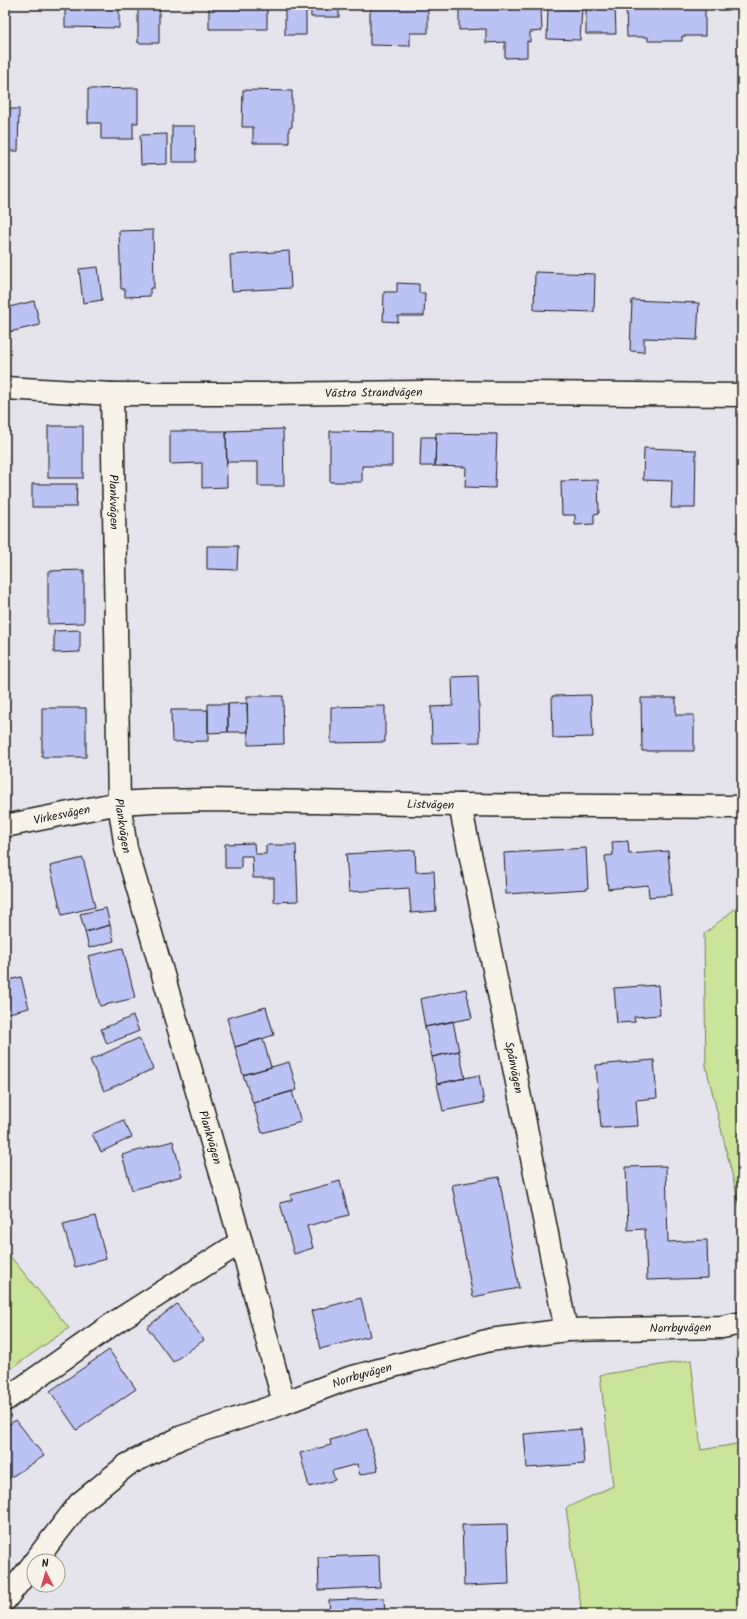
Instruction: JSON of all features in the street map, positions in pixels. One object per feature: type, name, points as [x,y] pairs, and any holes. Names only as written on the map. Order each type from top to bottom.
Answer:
[{"type":"street","name":"Västra Strandvägen","points":[[5,388],[112,394],[420,392],[742,395]]},
{"type":"street","name":"Plankvägen","points":[[112,394],[119,803],[126,848],[241,1242],[284,1403]]},
{"type":"street","name":"Listvägen","points":[[119,803],[212,800],[460,805],[742,807]]},
{"type":"street","name":"Virkesvägen","points":[[5,826],[119,803]]},
{"type":"street","name":"Spånvägen","points":[[460,805],[566,1330]]},
{"type":"street","points":[[5,1400],[114,1323],[241,1242]]},
{"type":"street","name":"Norrbyvägen","points":[[42,1553],[80,1503],[127,1465],[182,1437],[284,1403],[349,1378],[490,1340],[566,1330],[722,1327],[742,1323]]},
{"type":"street","name":"Norrbyvägen","points":[[5,1600],[26,1573]]},
{"type":"green space","points":[[742,903],[742,1216],[706,1066],[704,934]]},
{"type":"green space","points":[[5,1250],[69,1328],[5,1373]]},
{"type":"green space","points":[[691,1360],[701,1450],[742,1443],[742,1614],[582,1614],[566,1508],[613,1486],[600,1375]]},
{"type":"building","points":[[5,5],[9,5],[8,36],[5,36]]},
{"type":"building","points":[[65,5],[119,5],[119,28],[65,27]]},
{"type":"building","points":[[138,5],[159,5],[159,43],[138,43]]},
{"type":"building","points":[[209,5],[267,5],[267,29],[209,29]]},
{"type":"building","points":[[285,5],[306,5],[306,35],[285,35]]},
{"type":"building","points":[[311,5],[339,5],[339,17],[311,17]]},
{"type":"building","points":[[370,5],[428,5],[428,33],[410,33],[410,46],[370,45]]},
{"type":"building","points":[[459,5],[541,5],[542,31],[530,32],[530,42],[527,41],[527,57],[505,58],[505,42],[486,43],[486,29],[459,30]]},
{"type":"building","points":[[586,5],[615,5],[616,34],[586,34]]},
{"type":"building","points":[[626,5],[705,5],[705,36],[682,36],[682,41],[648,41],[648,37],[627,37]]},
{"type":"building","points":[[548,7],[582,8],[580,40],[547,39]]},
{"type":"building","points":[[138,88],[138,123],[133,123],[133,139],[101,139],[101,123],[88,123],[88,89]]},
{"type":"building","points":[[243,90],[292,91],[292,127],[289,128],[289,143],[253,143],[253,127],[242,127]]},
{"type":"building","points":[[5,109],[19,109],[18,151],[5,151]]},
{"type":"building","points":[[172,126],[195,126],[196,162],[172,162]]},
{"type":"building","points":[[167,134],[167,164],[141,165],[140,135]]},
{"type":"building","points":[[153,230],[154,288],[150,288],[150,296],[125,297],[125,289],[121,289],[119,231]]},
{"type":"building","points":[[289,251],[291,288],[232,291],[230,255]]},
{"type":"building","points":[[98,267],[102,300],[83,303],[79,269]]},
{"type":"building","points":[[535,272],[595,274],[594,312],[534,310]]},
{"type":"building","points":[[397,283],[419,284],[419,293],[425,293],[424,316],[398,316],[398,322],[383,321],[384,292],[397,292]]},
{"type":"building","points":[[632,300],[699,303],[697,340],[644,338],[644,352],[630,351]]},
{"type":"building","points":[[34,301],[40,325],[5,333],[5,308]]},
{"type":"building","points":[[48,426],[83,426],[83,478],[48,478]]},
{"type":"building","points":[[283,429],[284,486],[258,486],[258,462],[227,462],[226,431]]},
{"type":"building","points":[[170,431],[226,431],[227,487],[202,488],[202,463],[170,464]]},
{"type":"building","points":[[330,431],[392,432],[392,466],[362,466],[362,482],[330,482]]},
{"type":"building","points":[[436,433],[497,434],[495,488],[465,487],[466,467],[435,466]]},
{"type":"building","points":[[421,437],[436,437],[435,466],[420,466]]},
{"type":"building","points":[[644,448],[696,450],[695,508],[671,508],[672,481],[643,480]]},
{"type":"building","points":[[598,480],[599,513],[594,514],[594,524],[575,525],[575,515],[562,515],[561,481]]},
{"type":"building","points":[[32,484],[77,484],[76,507],[32,507]]},
{"type":"building","points":[[207,546],[238,546],[237,570],[207,569]]},
{"type":"building","points":[[84,570],[84,623],[48,624],[48,571]]},
{"type":"building","points":[[80,630],[80,652],[54,653],[54,631]]},
{"type":"building","points":[[478,676],[480,742],[432,743],[431,707],[453,706],[452,677]]},
{"type":"building","points":[[591,695],[593,737],[553,738],[552,696]]},
{"type":"building","points":[[247,696],[283,696],[284,744],[248,745]]},
{"type":"building","points":[[641,698],[676,698],[676,715],[694,715],[694,751],[642,751]]},
{"type":"building","points":[[247,703],[248,732],[228,732],[228,704]]},
{"type":"building","points":[[208,704],[228,704],[228,732],[208,733]]},
{"type":"building","points":[[385,706],[385,742],[331,743],[331,707]]},
{"type":"building","points":[[42,708],[86,708],[86,757],[42,757]]},
{"type":"building","points":[[171,710],[208,710],[208,741],[172,742]]},
{"type":"building","points":[[628,841],[629,854],[668,851],[672,895],[649,897],[648,885],[608,889],[605,856],[613,855],[612,842]]},
{"type":"building","points":[[254,843],[255,854],[266,854],[266,845],[296,845],[298,901],[274,902],[274,878],[253,878],[252,856],[241,856],[241,868],[225,868],[225,844]]},
{"type":"building","points":[[586,848],[588,889],[506,894],[504,853]]},
{"type":"building","points":[[415,850],[416,872],[434,871],[436,911],[411,913],[409,888],[349,892],[346,854]]},
{"type":"building","points":[[83,858],[95,907],[62,915],[50,866]]},
{"type":"building","points":[[106,908],[110,925],[85,932],[80,914]]},
{"type":"building","points":[[110,925],[114,941],[89,948],[85,932]]},
{"type":"building","points":[[123,948],[135,998],[100,1006],[88,956]]},
{"type":"building","points":[[21,977],[29,1008],[5,1014],[5,981]]},
{"type":"building","points":[[658,985],[660,1015],[634,1017],[635,1022],[617,1023],[614,988]]},
{"type":"building","points":[[466,989],[472,1018],[425,1027],[420,999]]},
{"type":"building","points":[[266,1007],[274,1035],[235,1047],[227,1018]]},
{"type":"building","points":[[133,1016],[139,1031],[107,1044],[101,1029]]},
{"type":"building","points":[[453,1021],[459,1051],[432,1057],[425,1027]]},
{"type":"building","points":[[139,1038],[153,1069],[104,1091],[90,1060]]},
{"type":"building","points":[[263,1039],[271,1067],[243,1075],[235,1047]]},
{"type":"building","points":[[459,1051],[465,1078],[437,1084],[432,1057]]},
{"type":"building","points":[[654,1060],[657,1098],[636,1100],[638,1126],[601,1128],[596,1065]]},
{"type":"building","points":[[289,1062],[297,1090],[253,1103],[243,1075]]},
{"type":"building","points":[[479,1075],[484,1103],[443,1111],[437,1084]]},
{"type":"building","points":[[292,1091],[301,1122],[262,1133],[253,1103]]},
{"type":"building","points":[[123,1120],[132,1137],[101,1152],[92,1134]]},
{"type":"building","points":[[173,1141],[182,1176],[132,1190],[122,1155]]},
{"type":"building","points":[[666,1166],[668,1242],[707,1240],[708,1278],[647,1280],[645,1229],[628,1230],[626,1167]]},
{"type":"building","points":[[499,1177],[519,1288],[473,1297],[452,1185]]},
{"type":"building","points":[[340,1181],[349,1215],[307,1226],[313,1248],[294,1254],[280,1203],[292,1200],[290,1195]]},
{"type":"building","points":[[95,1216],[106,1259],[75,1267],[63,1224]]},
{"type":"building","points":[[361,1298],[370,1336],[320,1349],[311,1311]]},
{"type":"building","points":[[177,1304],[204,1340],[173,1362],[147,1327]]},
{"type":"building","points":[[109,1350],[136,1389],[77,1430],[50,1391]]},
{"type":"building","points":[[16,1420],[44,1456],[5,1481],[5,1427]]},
{"type":"building","points":[[367,1429],[378,1470],[360,1475],[357,1464],[332,1471],[335,1480],[309,1487],[300,1453],[331,1445],[330,1440]]},
{"type":"building","points":[[581,1429],[584,1464],[527,1468],[524,1434]]},
{"type":"building","points":[[507,1524],[509,1584],[464,1586],[462,1525]]},
{"type":"building","points":[[379,1555],[380,1587],[319,1590],[318,1557]]},
{"type":"building","points":[[384,1598],[385,1614],[330,1614],[329,1600]]}]
